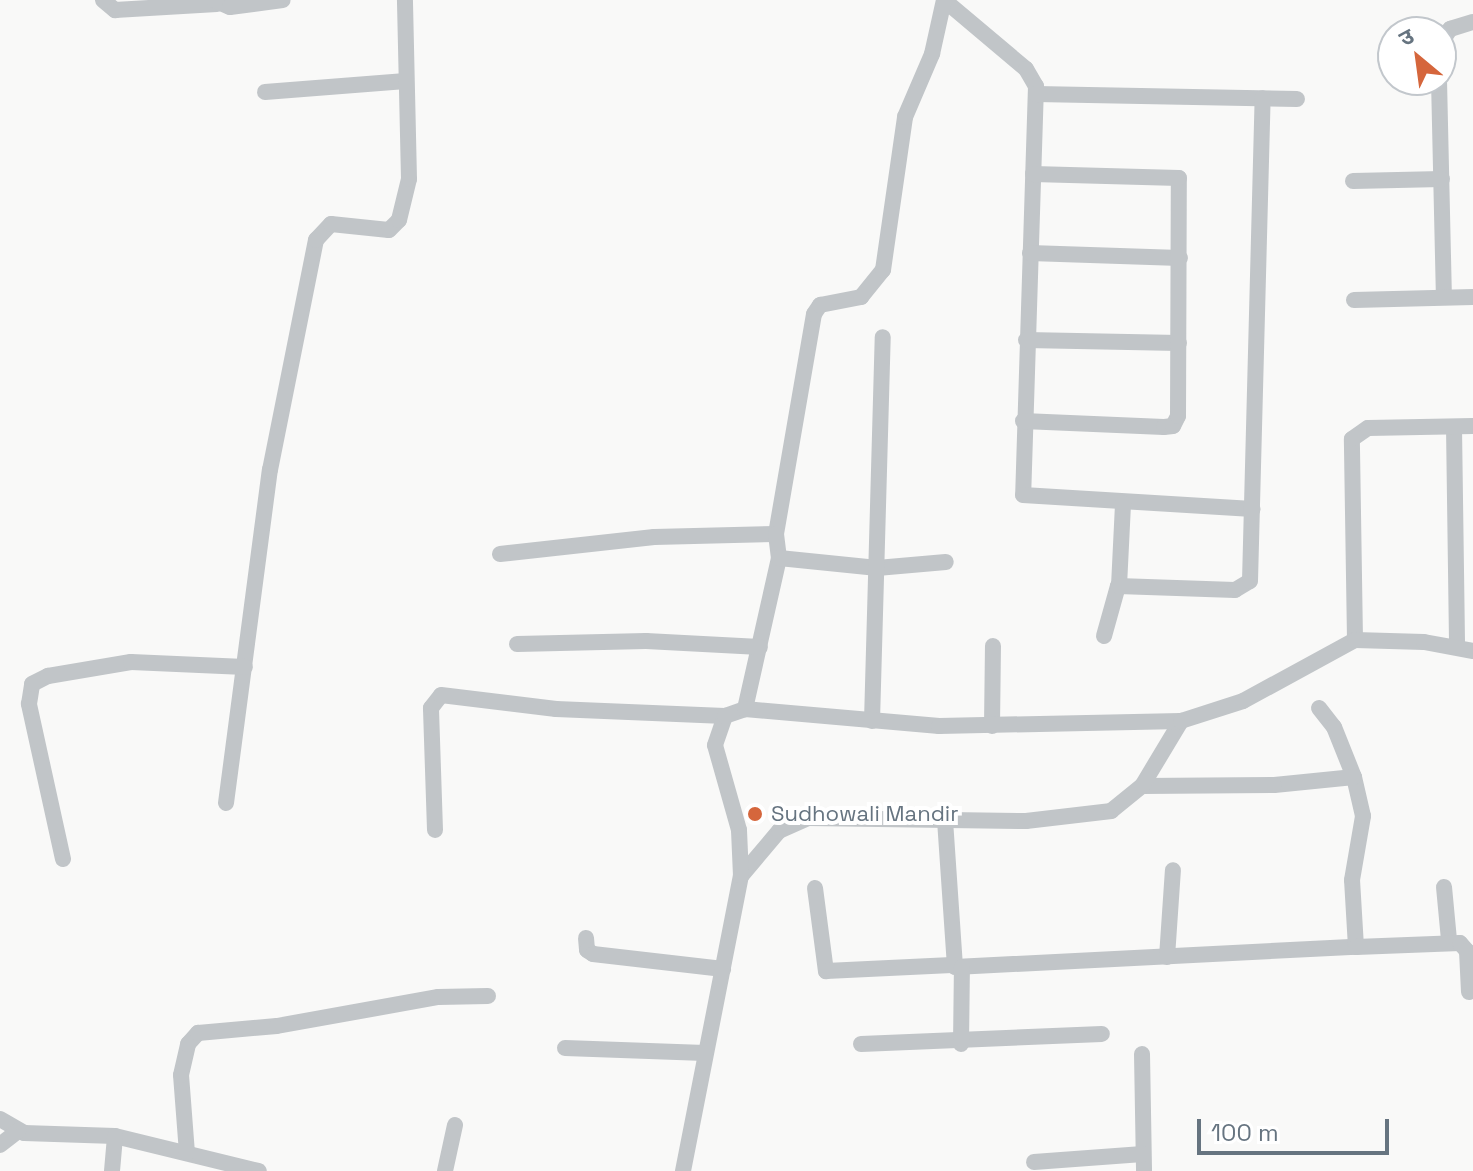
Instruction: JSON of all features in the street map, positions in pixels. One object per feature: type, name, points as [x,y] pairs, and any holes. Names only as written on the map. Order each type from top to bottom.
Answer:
[{"type":"street","points":[[103,0],[115,10],[283,0]]},
{"type":"street","points":[[226,803],[270,470],[316,240],[331,224],[385,231],[399,220],[409,179],[405,0]]},
{"type":"street","points":[[745,709],[779,558],[776,534],[814,314],[820,305],[861,297],[883,270],[905,117],[932,54],[944,0],[1034,78],[1036,94],[1023,495],[1253,509]]},
{"type":"street","points":[[265,92],[406,81]]},
{"type":"street","points":[[1036,94],[1297,99]]},
{"type":"street","points":[[1439,96],[1444,297]]},
{"type":"street","points":[[1119,586],[1245,587],[1250,581],[1263,98]]},
{"type":"street","points":[[1023,421],[1173,426],[1178,416],[1181,186],[1172,175],[1033,174]]},
{"type":"street","points":[[1353,181],[1442,179]]},
{"type":"street","points":[[1030,253],[1180,258]]},
{"type":"street","points":[[1354,300],[1473,297]]},
{"type":"street","points":[[872,721],[883,337]]},
{"type":"street","points":[[1026,340],[1179,343]]},
{"type":"street","points":[[1355,640],[1352,439],[1368,428],[1473,426]]},
{"type":"street","points":[[435,830],[431,720],[433,702],[441,695],[556,709],[725,716],[745,709],[872,721],[992,726],[1181,721],[1243,701],[1355,640],[1465,649],[1454,427]]},
{"type":"street","points":[[1104,636],[1119,586],[1123,503]]},
{"type":"street","points":[[500,554],[654,537],[776,534]]},
{"type":"street","points":[[779,558],[877,568],[946,562]]},
{"type":"street","points":[[517,644],[632,640],[760,647]]},
{"type":"street","points":[[992,726],[993,646]]},
{"type":"street","points":[[63,859],[29,704],[32,684],[48,676],[131,662],[245,667]]},
{"type":"street","points":[[1319,708],[1334,727],[1354,777],[1363,816],[1352,880],[1356,947]]},
{"type":"street","points":[[683,1171],[741,876],[739,830],[715,745],[717,726],[725,716]]},
{"type":"street","points":[[741,876],[769,842],[795,821],[1084,817],[1111,811],[1142,786],[1181,721]]},
{"type":"street","points":[[1142,786],[1274,785],[1354,777]]},
{"type":"street","points":[[945,820],[961,1044]]},
{"type":"street","points":[[1167,957],[1173,870]]},
{"type":"street","points":[[1444,887],[1449,940]]},
{"type":"street","points":[[815,888],[826,971],[1167,957],[1449,940],[1467,951],[1469,992]]},
{"type":"street","points":[[586,938],[586,948],[593,954],[723,969]]},
{"type":"street","points":[[187,1153],[181,1075],[188,1044],[198,1033],[277,1026],[438,997],[488,996]]},
{"type":"street","points":[[861,1044],[961,1044],[1102,1034]]},
{"type":"street","points":[[565,1048],[705,1053]]},
{"type":"street","points":[[1034,1162],[1143,1163],[1142,1054]]},
{"type":"street","points":[[0,1119],[18,1131],[64,1138],[115,1136],[259,1171]]},
{"type":"street","points":[[445,1171],[455,1125]]},
{"type":"street","points":[[0,1145],[18,1131]]},
{"type":"street","points":[[112,1171],[115,1136]]},
{"type":"place","name":"Sudhowali Mandir","points":[[755,814]]}]
